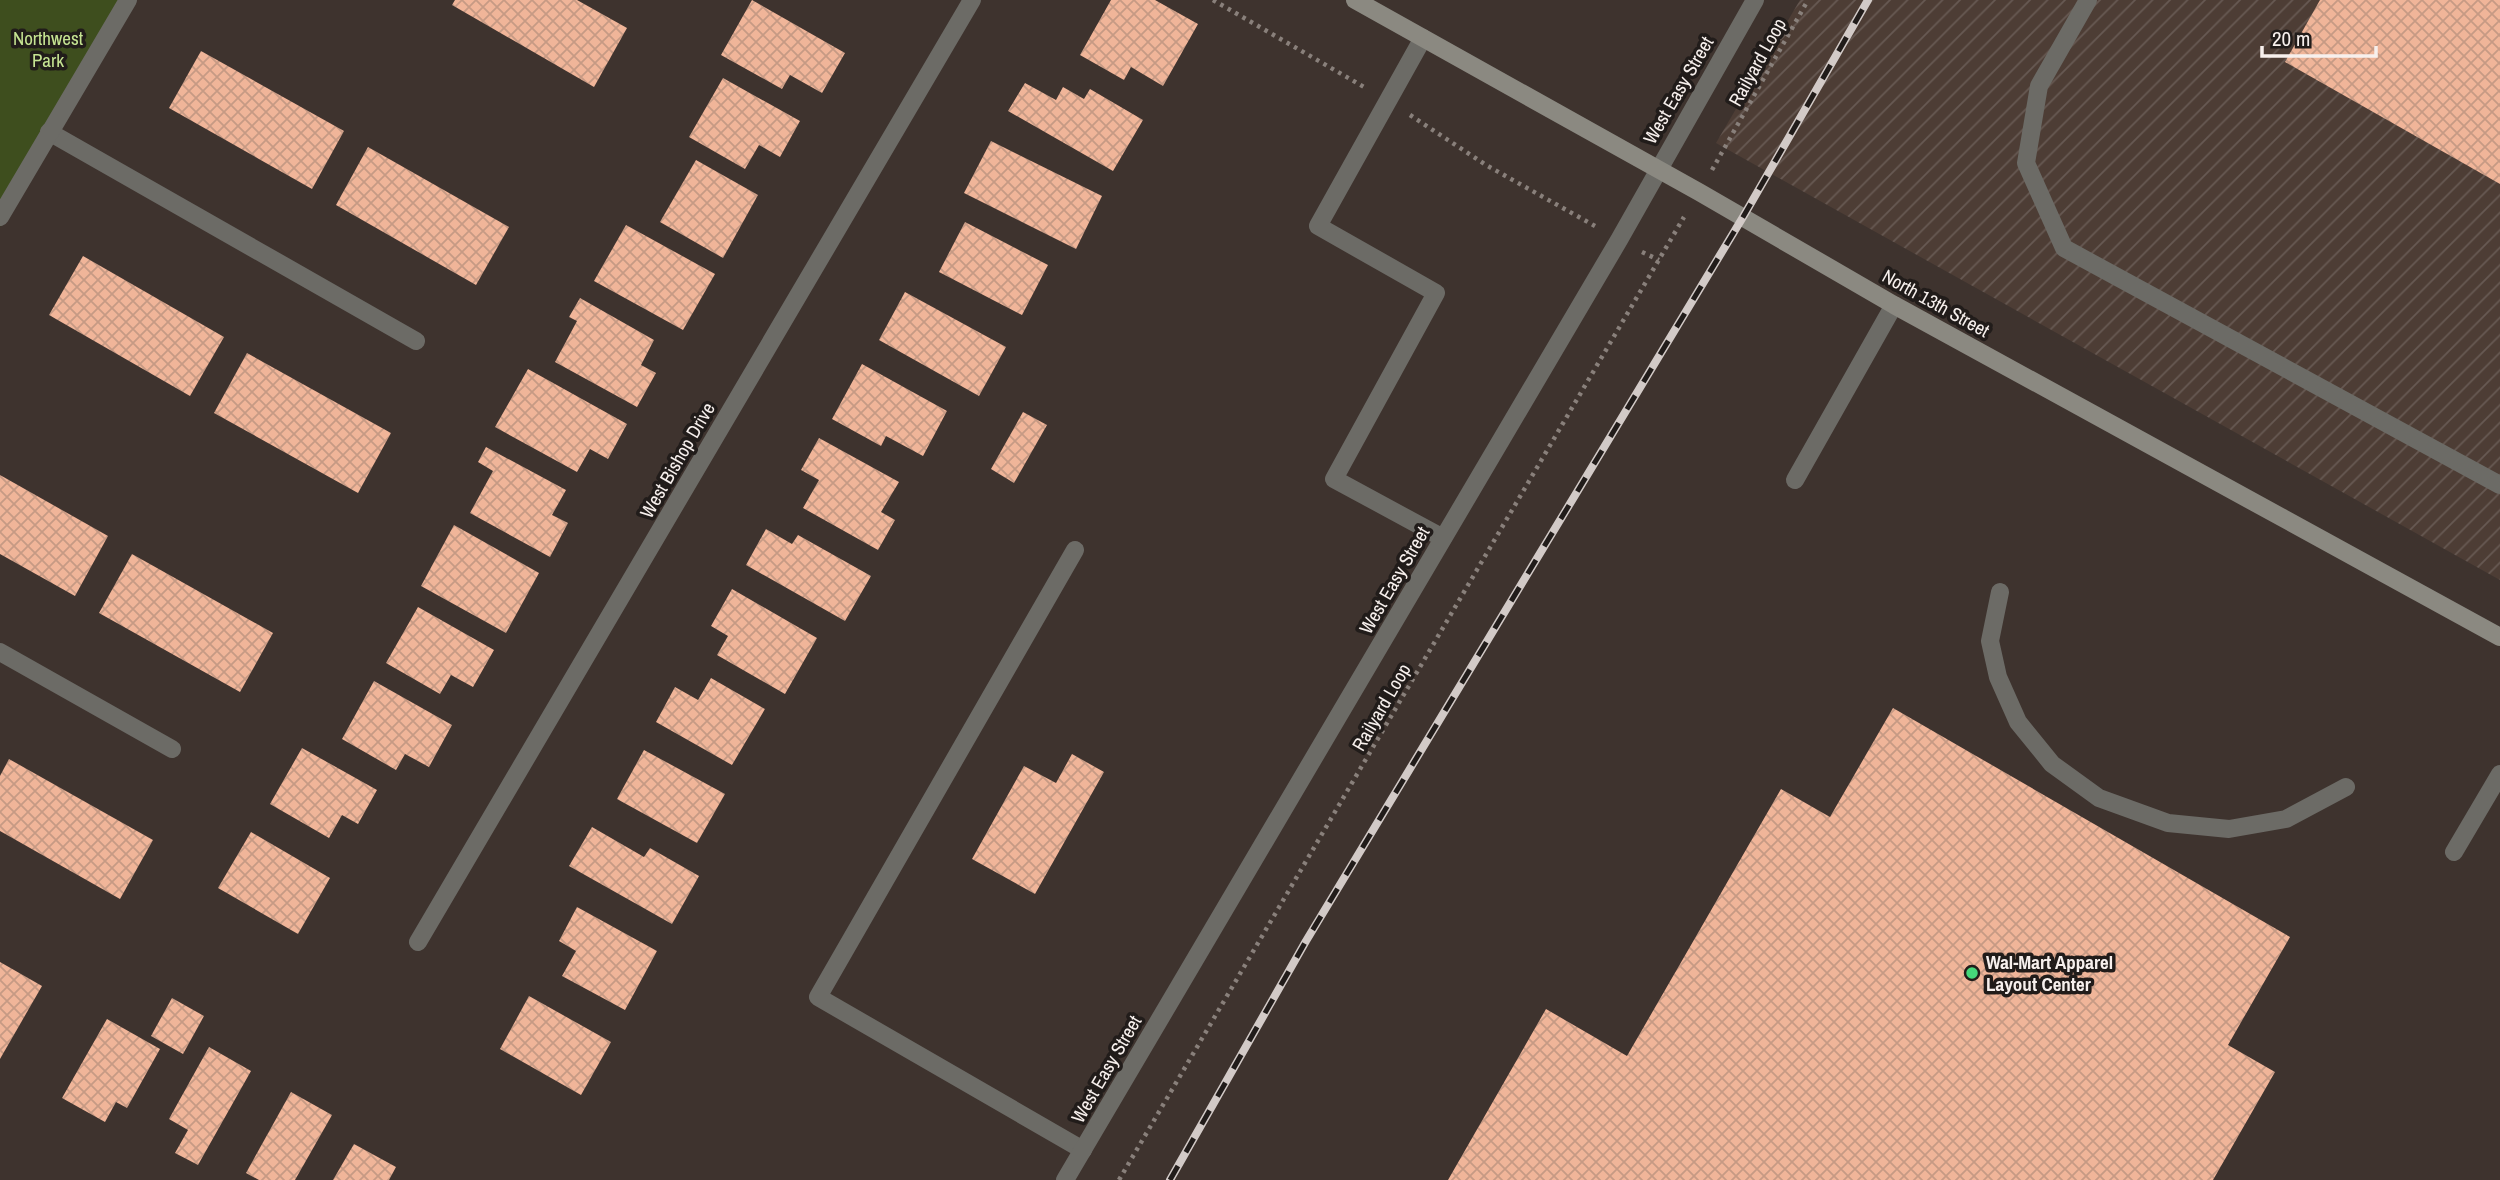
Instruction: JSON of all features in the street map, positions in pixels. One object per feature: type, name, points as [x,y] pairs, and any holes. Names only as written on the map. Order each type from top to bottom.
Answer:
[{"type":"main road","name":"North 13th Street","points":[[1356,0],[1894,304],[2500,637]]},
{"type":"street","points":[[0,217],[128,0]]},
{"type":"street","name":"West Bishop Drive","points":[[418,942],[972,0]]},
{"type":"street","name":"West Easy Street","points":[[1065,1180],[1619,240],[1755,0]]},
{"type":"street","points":[[2088,0],[2039,86],[2026,163],[2064,248],[2500,485]]},
{"type":"street","points":[[1423,38],[1318,226],[1436,293],[1334,480],[1443,538]]},
{"type":"street","points":[[50,132],[416,341]]},
{"type":"street","points":[[1795,480],[1894,304]]},
{"type":"street","points":[[1074,550],[818,997],[1083,1150]]},
{"type":"street","points":[[2000,592],[1990,641],[1998,677],[2018,722],[2052,764],[2099,797],[2168,823],[2229,829],[2286,819],[2346,787]]},
{"type":"street","points":[[0,652],[172,749]]},
{"type":"street","points":[[2454,852],[2500,774]]},
{"type":"path","name":"Railyard Loop","points":[[1730,138],[1808,0]]},
{"type":"path","name":"Railyard Loop","points":[[1119,1180],[1666,248]]},
{"type":"path","points":[[1648,255],[1659,260]]},
{"type":"shaded area","points":[[1800,0],[2500,0],[2500,580],[1716,143]]},
{"type":"green space","name":"Northwest Park","points":[[0,0],[133,0],[0,227]]},
{"type":"building","points":[[455,0],[577,0],[627,28],[594,87],[452,5]]},
{"type":"building","points":[[752,0],[845,53],[822,93],[790,75],[782,89],[721,55]]},
{"type":"building","points":[[1111,0],[1155,0],[1198,24],[1163,86],[1131,67],[1124,80],[1080,55]]},
{"type":"building","points":[[2320,0],[2500,0],[2500,184],[2285,62]]},
{"type":"building","points":[[201,51],[344,131],[312,189],[169,108]]},
{"type":"building","points":[[723,78],[800,121],[780,157],[759,145],[745,169],[689,137]]},
{"type":"building","points":[[1025,83],[1056,100],[1063,87],[1084,99],[1090,89],[1143,120],[1113,171],[1008,111]]},
{"type":"building","points":[[991,141],[1102,196],[1076,249],[964,193]]},
{"type":"building","points":[[368,147],[509,227],[476,285],[336,205]]},
{"type":"building","points":[[696,160],[758,195],[723,258],[660,222]]},
{"type":"building","points":[[965,222],[1048,265],[1022,315],[939,272]]},
{"type":"building","points":[[626,225],[715,274],[683,330],[594,281]]},
{"type":"building","points":[[83,256],[224,337],[190,396],[49,315]]},
{"type":"building","points":[[905,292],[1006,347],[979,396],[879,340]]},
{"type":"building","points":[[580,298],[654,340],[641,365],[656,373],[637,407],[555,362],[577,321],[569,317]]},
{"type":"building","points":[[247,353],[391,433],[358,493],[214,413]]},
{"type":"building","points":[[862,364],[947,411],[923,456],[886,436],[881,446],[832,419]]},
{"type":"building","points":[[528,369],[627,424],[608,459],[590,449],[577,472],[495,427]]},
{"type":"building","points":[[1023,412],[1047,425],[1014,483],[991,469]]},
{"type":"building","points":[[819,438],[899,482],[881,512],[895,520],[878,550],[803,508],[819,480],[801,470]]},
{"type":"building","points":[[486,447],[566,490],[552,515],[568,523],[550,557],[470,513],[493,471],[478,462]]},
{"type":"building","points":[[0,475],[108,536],[75,596],[0,554]]},
{"type":"building","points":[[454,525],[539,573],[506,633],[421,586]]},
{"type":"building","points":[[766,529],[792,544],[798,535],[871,576],[845,621],[746,565]]},
{"type":"building","points":[[132,554],[273,633],[240,692],[99,613]]},
{"type":"building","points":[[732,589],[817,638],[785,694],[717,655],[728,636],[711,626]]},
{"type":"building","points":[[418,607],[494,650],[473,687],[451,675],[440,694],[386,663]]},
{"type":"building","points":[[711,678],[765,709],[732,765],[656,722],[675,687],[698,700]]},
{"type":"building","points":[[374,681],[452,725],[429,767],[405,754],[396,770],[342,739]]},
{"type":"building","name":"Wal-Mart Apparel Layout Center","points":[[1893,708],[2290,937],[2228,1045],[2275,1072],[2213,1180],[1448,1180],[1546,1009],[1627,1056],[1781,789],[1830,817]]},
{"type":"building","points":[[302,748],[377,790],[358,824],[342,815],[329,838],[270,804]]},
{"type":"building","points":[[644,750],[725,794],[697,843],[617,799]]},
{"type":"building","points":[[1072,754],[1104,772],[1035,894],[972,859],[1024,766],[1056,783]]},
{"type":"building","points":[[9,759],[153,840],[120,899],[0,831],[0,776]]},
{"type":"building","points":[[592,827],[644,857],[650,848],[699,876],[672,924],[569,866]]},
{"type":"building","points":[[251,832],[330,878],[298,934],[218,888]]},
{"type":"building","points":[[577,907],[657,951],[625,1010],[562,976],[576,951],[559,941]]},
{"type":"building","points":[[0,962],[42,986],[0,1059]]},
{"type":"building","points":[[529,996],[611,1042],[581,1095],[500,1049]]},
{"type":"building","points":[[172,998],[204,1016],[183,1054],[151,1036]]},
{"type":"building","points":[[107,1019],[160,1049],[127,1108],[116,1102],[105,1122],[62,1098]]},
{"type":"building","points":[[209,1047],[251,1071],[198,1165],[175,1153],[188,1130],[169,1119]]},
{"type":"building","points":[[291,1092],[332,1115],[295,1180],[259,1180],[246,1173]]},
{"type":"building","points":[[354,1144],[396,1167],[389,1180],[333,1180]]},
{"type":"railway","points":[[1170,1180],[1306,941],[1743,217],[1868,0]]},
{"type":"place","name":"Wal-Mart Apparel Layout Center","points":[[1972,973]]}]
